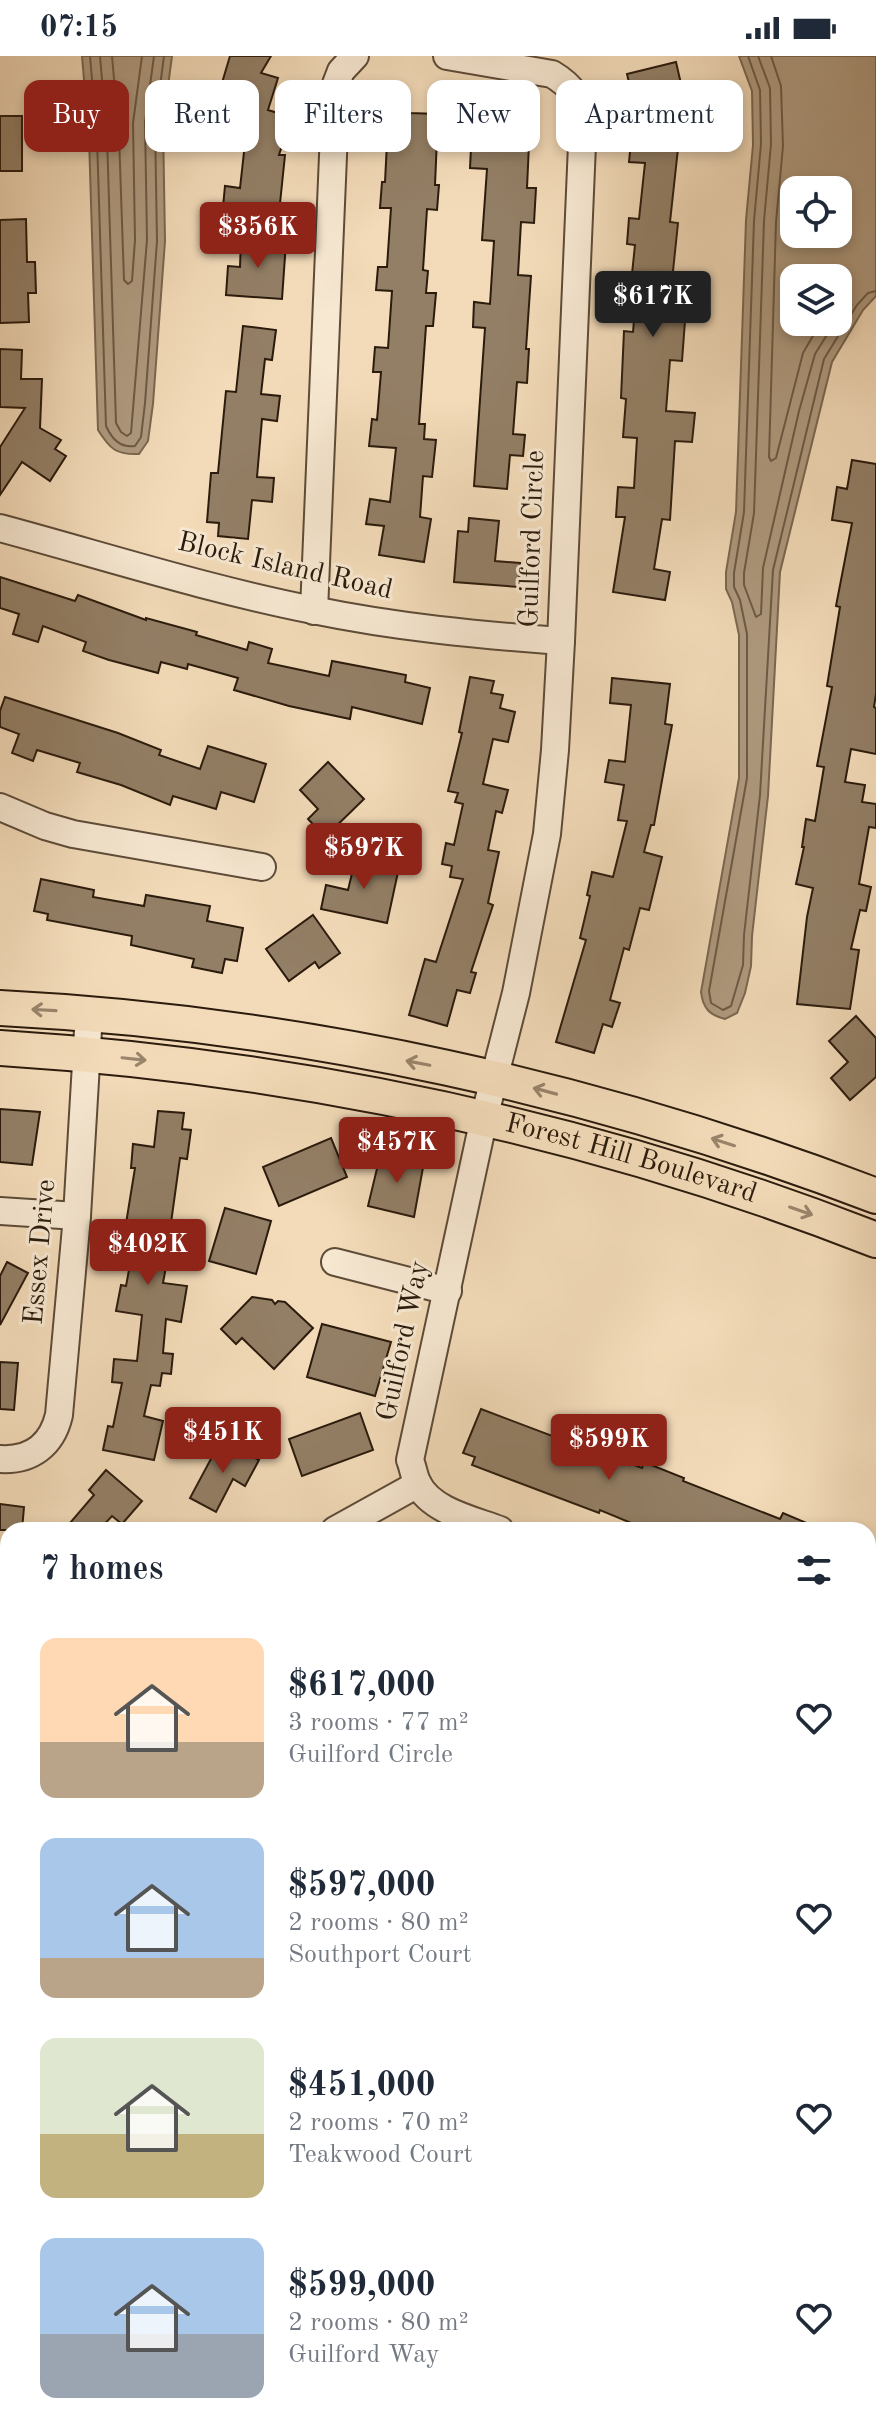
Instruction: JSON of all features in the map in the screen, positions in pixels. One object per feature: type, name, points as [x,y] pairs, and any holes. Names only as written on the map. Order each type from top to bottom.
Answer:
[{"type":"main road","name":"Forest Hill Boulevard","points":[[0,1008],[89,1013],[342,1048],[495,1078],[728,1143],[876,1196]]},
{"type":"main road","name":"Forest Hill Boulevard","points":[[0,1048],[203,1066],[330,1086],[484,1118],[614,1151],[716,1182],[876,1240]]},
{"type":"street","points":[[314,611],[336,84],[341,71],[355,56]]},
{"type":"street","name":"Guilford Circle","points":[[447,56],[552,74],[575,93],[583,121],[561,641],[547,834],[530,932],[484,1118]]},
{"type":"street","name":"Block Island Road","points":[[0,528],[314,611],[438,630],[561,641]]},
{"type":"street","points":[[0,807],[73,834],[262,867]]},
{"type":"street","name":"Essex Drive","points":[[0,1459],[23,1458],[37,1451],[55,1429],[77,1216],[89,1013]]},
{"type":"street","name":"Guilford Way","points":[[418,1484],[410,1460],[484,1118]]},
{"type":"street","points":[[0,1211],[77,1216]]},
{"type":"street","points":[[335,1262],[448,1291]]},
{"type":"street","points":[[349,1522],[418,1484],[437,1503],[481,1522]]},
{"type":"water","points":[[82,56],[172,56],[169,80],[145,80],[145,152],[163,152],[165,241],[153,404],[148,441],[139,454],[114,450],[98,430],[89,152],[129,152],[129,80],[84,80]]},
{"type":"water","points":[[739,56],[876,56],[876,296],[852,328],[852,264],[780,264],[780,336],[848,336],[832,362],[780,572],[768,796],[751,966],[737,1013],[725,1019],[708,1010],[701,992],[739,778],[739,635],[726,589],[726,572],[736,512],[746,220],[753,145],[752,91]]},
{"type":"building","points":[[230,56],[271,56],[261,73],[278,78],[268,110],[275,112],[275,152],[285,155],[279,213],[223,207],[225,186],[240,188],[244,152],[259,152],[259,80],[223,80]]},
{"type":"building","points":[[676,62],[680,80],[628,80],[627,74]]},
{"type":"building","points":[[411,113],[427,114],[427,152],[436,152],[435,185],[439,185],[437,210],[427,209],[423,270],[428,271],[426,293],[436,293],[433,326],[426,326],[419,424],[425,424],[424,439],[436,440],[432,477],[423,476],[420,517],[431,519],[424,562],[379,555],[384,526],[366,524],[370,499],[390,502],[396,448],[369,446],[372,419],[377,420],[381,372],[373,372],[375,347],[388,348],[392,291],[376,290],[378,267],[387,267],[391,208],[380,208],[382,182],[385,182],[387,152],[411,152]]},
{"type":"building","points":[[0,116],[22,116],[22,171],[0,171]]},
{"type":"building","points":[[471,152],[529,152],[527,188],[536,188],[534,223],[521,222],[518,275],[531,276],[527,383],[517,382],[513,434],[525,435],[523,456],[510,455],[507,489],[474,486],[485,328],[473,327],[474,302],[490,304],[494,241],[482,240],[487,169],[470,168]]},
{"type":"building","points":[[630,152],[678,152],[670,222],[678,223],[670,300],[675,300],[674,320],[685,321],[682,361],[670,360],[666,411],[695,413],[692,442],[675,441],[670,520],[662,519],[654,569],[670,572],[665,600],[613,592],[625,517],[616,517],[618,487],[634,488],[637,438],[623,437],[626,399],[621,398],[624,331],[633,332],[638,274],[632,274],[635,245],[627,244],[629,218],[639,219],[645,163],[629,162]]},
{"type":"building","points":[[26,219],[27,262],[35,262],[36,293],[28,293],[29,322],[0,323],[0,220]]},
{"type":"building","points":[[241,239],[286,242],[282,299],[226,295],[228,266],[240,267]]},
{"type":"building","points":[[243,326],[276,330],[272,360],[265,359],[261,394],[280,396],[277,421],[262,419],[257,477],[274,478],[272,502],[252,500],[248,539],[218,536],[219,523],[207,522],[211,473],[218,473],[226,391],[236,392]]},
{"type":"building","points":[[0,349],[22,350],[21,379],[42,379],[40,428],[61,440],[55,449],[66,456],[50,481],[22,462],[0,495],[0,447],[25,408],[0,407]]},
{"type":"building","points":[[852,460],[876,464],[876,754],[851,749],[845,782],[865,785],[862,802],[876,804],[876,828],[869,827],[859,884],[871,887],[866,911],[860,910],[851,949],[859,950],[850,1009],[797,1004],[813,888],[796,884],[806,819],[815,821],[824,767],[817,766],[832,687],[827,686],[840,607],[836,606],[852,523],[832,520],[837,487],[847,489]]},
{"type":"building","points":[[469,518],[499,521],[495,561],[520,563],[519,587],[454,582],[458,531],[468,532]]},
{"type":"building","points":[[0,577],[75,601],[78,595],[146,620],[197,632],[196,635],[247,650],[249,642],[272,649],[268,663],[329,676],[332,661],[406,675],[405,682],[430,688],[422,724],[352,707],[350,719],[289,706],[234,690],[238,678],[188,664],[187,669],[161,662],[158,673],[83,651],[86,642],[43,626],[38,642],[13,634],[19,614],[0,608]]},
{"type":"building","points":[[470,677],[494,681],[491,693],[503,695],[500,708],[515,712],[508,742],[493,739],[483,784],[508,790],[502,813],[496,811],[488,850],[499,852],[488,903],[493,905],[471,972],[476,973],[470,993],[457,990],[447,1026],[409,1015],[425,959],[436,962],[463,879],[450,877],[452,866],[442,864],[446,843],[454,845],[463,804],[455,802],[458,793],[448,791],[462,733],[459,732]]},
{"type":"building","points":[[612,678],[670,684],[665,724],[672,725],[654,825],[651,825],[644,852],[662,857],[649,910],[640,908],[629,950],[624,948],[610,1000],[620,1003],[612,1027],[603,1024],[594,1053],[556,1042],[586,940],[580,938],[592,872],[613,877],[627,821],[618,820],[624,785],[605,782],[609,760],[625,762],[631,705],[610,703]]},
{"type":"building","points":[[5,697],[118,733],[161,750],[159,755],[200,769],[208,746],[266,764],[254,802],[221,792],[216,809],[173,796],[170,805],[121,785],[77,772],[80,763],[37,750],[33,761],[12,753],[19,734],[0,727],[0,711]]},
{"type":"building","points":[[328,762],[364,799],[325,837],[308,819],[318,809],[300,790]]},
{"type":"building","points":[[357,853],[387,860],[385,869],[398,872],[387,923],[321,909],[326,885],[348,890]]},
{"type":"building","points":[[41,879],[94,890],[93,897],[144,906],[146,895],[210,906],[207,921],[243,928],[237,961],[225,959],[222,973],[192,967],[194,959],[131,945],[132,936],[47,920],[48,914],[34,911]]},
{"type":"building","points":[[313,915],[340,953],[319,968],[315,962],[289,981],[266,949]]},
{"type":"building","points":[[856,1016],[876,1038],[876,1077],[850,1100],[831,1078],[848,1062],[829,1041]]},
{"type":"building","points":[[0,1109],[40,1112],[32,1165],[0,1162]]},
{"type":"building","points":[[158,1111],[184,1113],[182,1129],[191,1130],[187,1159],[180,1158],[170,1230],[158,1228],[153,1259],[167,1261],[163,1283],[187,1286],[181,1322],[166,1319],[163,1353],[173,1354],[171,1374],[162,1373],[160,1386],[151,1385],[144,1416],[163,1421],[154,1460],[103,1450],[108,1426],[113,1427],[122,1383],[112,1382],[114,1359],[137,1361],[142,1315],[116,1311],[121,1285],[126,1286],[134,1243],[123,1242],[135,1168],[131,1168],[133,1144],[154,1147]]},
{"type":"building","points":[[331,1138],[347,1177],[279,1206],[263,1167]]},
{"type":"building","points":[[381,1152],[424,1162],[414,1217],[368,1206]]},
{"type":"building","points":[[225,1208],[271,1221],[256,1274],[209,1261]]},
{"type":"building","points":[[7,1262],[28,1273],[0,1325],[0,1276]]},
{"type":"building","points":[[252,1297],[272,1300],[275,1304],[285,1302],[313,1328],[274,1369],[242,1338],[236,1344],[221,1329]]},
{"type":"building","points":[[322,1324],[391,1342],[375,1396],[307,1377]]},
{"type":"building","points":[[0,1362],[18,1363],[14,1410],[0,1409]]},
{"type":"building","points":[[481,1409],[629,1465],[642,1468],[644,1462],[684,1478],[683,1481],[780,1519],[783,1513],[804,1522],[629,1522],[472,1465],[475,1457],[463,1453]]},
{"type":"building","points":[[360,1413],[373,1450],[302,1476],[289,1439]]},
{"type":"building","points":[[221,1440],[259,1460],[245,1486],[233,1479],[216,1512],[190,1498]]},
{"type":"building","points":[[106,1470],[142,1501],[124,1522],[112,1516],[106,1522],[71,1522],[94,1495],[89,1490]]},
{"type":"building","points":[[0,1504],[24,1507],[23,1522],[0,1522]]}]
